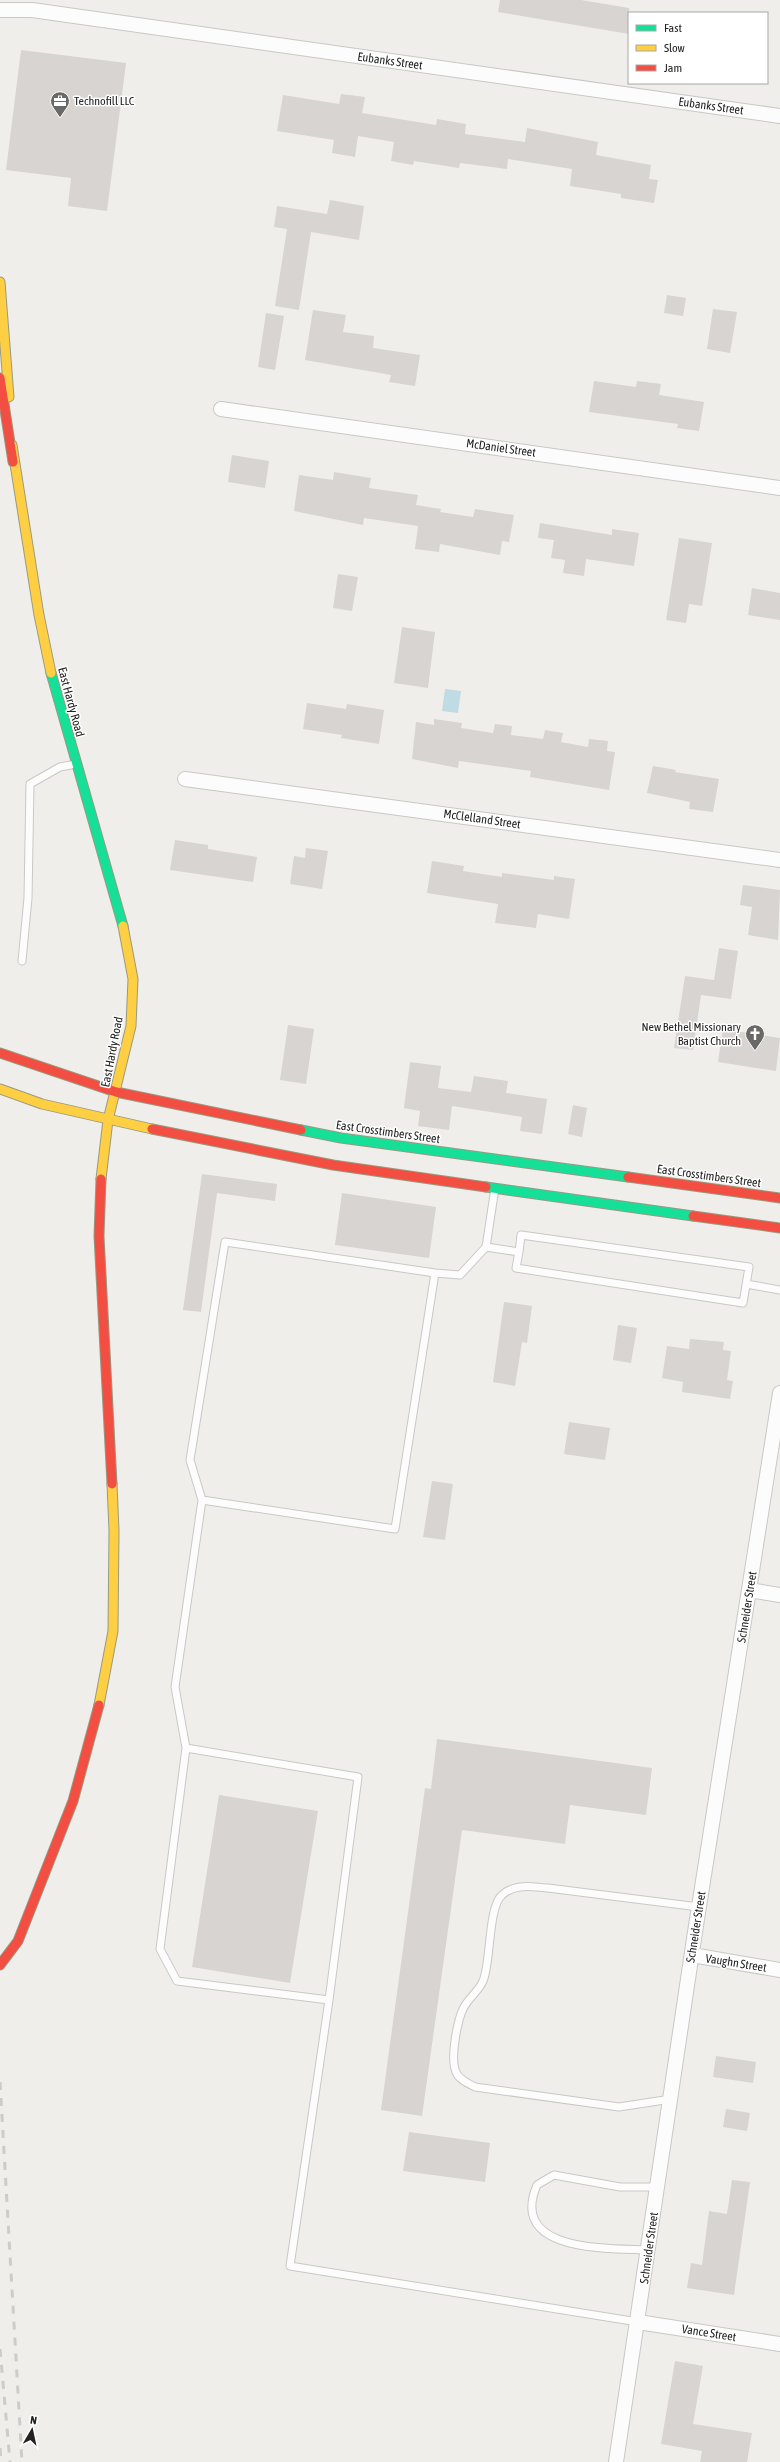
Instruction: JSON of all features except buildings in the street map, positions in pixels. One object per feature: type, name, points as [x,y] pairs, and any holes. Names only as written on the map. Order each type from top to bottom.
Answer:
[{"type":"main road","name":"East Hardy Road","points":[[0,282],[13,462],[52,680],[76,764],[110,871],[124,928],[133,979],[131,1026],[108,1120],[101,1163],[99,1236],[114,1532],[113,1631],[97,1718],[73,1801],[18,1941],[0,1965]]},
{"type":"main road","points":[[0,378],[13,462]]},
{"type":"main road","name":"East Crosstimbers Street","points":[[0,1053],[116,1092],[340,1141],[496,1163],[780,1198]]},
{"type":"main road","points":[[0,1089],[42,1104],[108,1120],[334,1162],[495,1184],[780,1228]]},
{"type":"street","name":"Eubanks Street","points":[[0,10],[32,10],[780,116]]},
{"type":"street","name":"McDaniel Street","points":[[221,409],[780,488]]},
{"type":"street","name":"McClelland Street","points":[[185,779],[780,860]]},
{"type":"street","name":"Schneider Street","points":[[616,2462],[649,2250],[699,1907],[780,1393]]},
{"type":"street","points":[[749,1590],[780,1595]]},
{"type":"street","name":"Vaughn Street","points":[[692,1955],[780,1970]]},
{"type":"street","name":"Vance Street","points":[[638,2322],[780,2344]]},
{"type":"lane","points":[[22,961],[28,898],[30,784],[60,767],[76,764]]},
{"type":"lane","points":[[329,2000],[177,1981],[160,1949],[186,1748],[175,1687],[202,1500],[190,1460],[225,1242],[435,1273],[460,1275],[486,1247],[495,1184]]},
{"type":"lane","points":[[521,1234],[749,1267],[743,1302],[516,1268],[519,1252],[521,1234]]},
{"type":"lane","points":[[486,1247],[519,1252]]},
{"type":"lane","points":[[202,1500],[395,1529],[435,1273]]},
{"type":"lane","points":[[746,1284],[780,1290]]},
{"type":"lane","points":[[186,1748],[358,1777],[329,2000],[290,2266],[638,2322]]},
{"type":"lane","points":[[671,2099],[619,2107],[475,2087],[464,2081],[456,2072],[454,2059],[456,2038],[463,2009],[483,1982],[493,1919],[500,1897],[509,1889],[525,1886],[548,1888],[699,1907]]},
{"type":"lane","points":[[649,2250],[592,2248],[548,2235],[539,2228],[533,2219],[530,2208],[537,2185],[554,2175],[620,2186],[658,2187]]},
{"type":"water","points":[[445,689],[461,691],[458,713],[442,711]]},
{"type":"railway","points":[[0,2082],[22,2462]]},
{"type":"railway","points":[[0,2349],[10,2462]]},
{"type":"railway","points":[[0,2448],[1,2462]]},
{"type":"traffic: fast","points":[[51,673],[123,926]]},
{"type":"traffic: fast","points":[[301,1130],[341,1138],[628,1177]]},
{"type":"traffic: fast","points":[[486,1187],[693,1216]]},
{"type":"traffic: slow","points":[[0,282],[9,397]]},
{"type":"traffic: slow","points":[[12,445],[39,615],[51,673]]},
{"type":"traffic: slow","points":[[108,1120],[131,1026],[133,979],[123,926]]},
{"type":"traffic: slow","points":[[0,1089],[42,1104],[152,1129]]},
{"type":"traffic: slow","points":[[101,1179],[108,1120]]},
{"type":"traffic: slow","points":[[99,1705],[113,1631],[114,1531],[112,1484]]},
{"type":"traffic: jam","points":[[0,378],[13,462]]},
{"type":"traffic: jam","points":[[0,1053],[116,1092],[301,1130]]},
{"type":"traffic: jam","points":[[152,1129],[333,1165],[486,1187]]},
{"type":"traffic: jam","points":[[628,1177],[780,1198]]},
{"type":"traffic: jam","points":[[101,1179],[99,1236],[112,1484]]},
{"type":"traffic: jam","points":[[693,1216],[780,1228]]},
{"type":"traffic: jam","points":[[0,1965],[18,1941],[73,1801],[99,1705]]},
{"type":"place","name":"Technofill LLC","points":[[60,118]]},
{"type":"place","name":"New Bethel Missionary Baptist Church","points":[[755,1051]]}]
